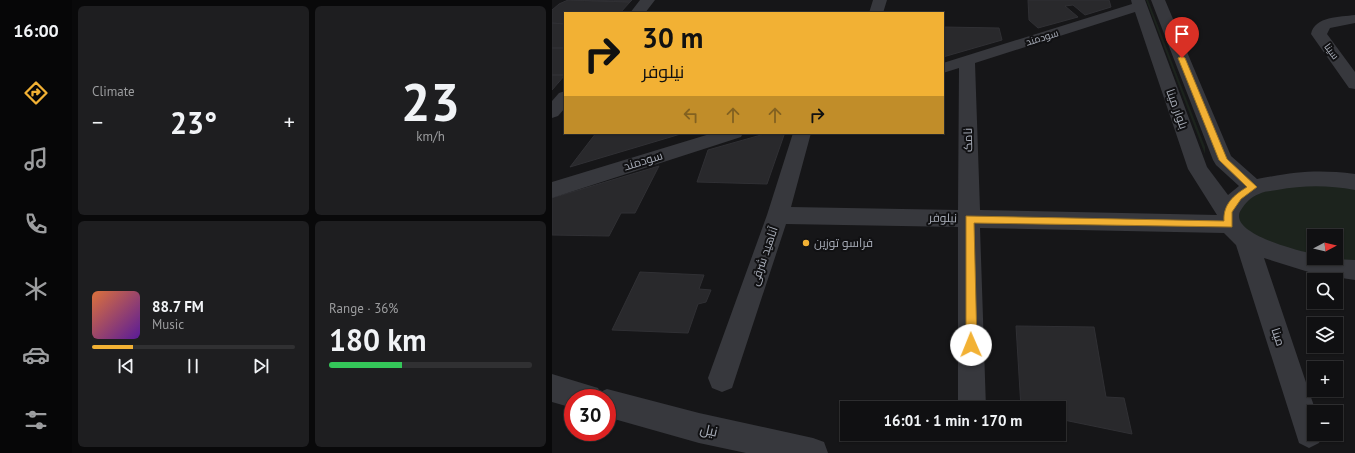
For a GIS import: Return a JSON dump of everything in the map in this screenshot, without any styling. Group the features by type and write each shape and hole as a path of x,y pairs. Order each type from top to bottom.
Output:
{"street":[{"path":"638,12 648,0"},
{"path":"876,12 880,0"},
{"name":"بلوار مینا","path":"1158,0 1223,160 1253,187"},
{"name":"بلوار مینا","path":"1139,3 1198,169 1234,225"},
{"name":"سودمند","path":"944,68 1139,3"},
{"name":"سینا","path":"1355,19 1325,24 1320,29 1319,34 1355,84"},
{"name":"نامک","path":"967,60 972,401"},
{"path":"552,112 564,98"},
{"name":"سودمند","path":"552,190 731,134"},
{"name":"آناهید شرقی","path":"722,378 778,215 802,134"},
{"path":"1355,182 1329,178 1301,178 1253,187 1238,197 1234,225 1273,252 1326,266 1355,270"},
{"name":"نیلوفر","path":"778,215 1234,225"},
{"name":"مینا","path":"1234,225 1307,427"},
{"path":"552,388 564,391"},
{"name":"نیل","path":"616,405 699,428 809,453"}],"shaded area":[{"path":"1146,0 1148,0 1205,147 1205,154"},
{"path":"1306,183 1355,188 1355,265 1343,263 1343,229 1307,229 1307,256 1276,248 1238,224 1240,212 1252,197 1273,189"}],"building":[{"path":"567,0 632,0 630,2"},
{"path":"568,0 630,2 621,12 564,12 564,24 552,23 552,10 559,4"},
{"path":"1028,0 1109,0 1111,7 1085,15 1073,5 1065,6 1078,17 1038,28 1029,20"},
{"path":"552,23 564,24 564,48 552,48"},
{"path":"944,27 999,28 1002,40 944,57"},
{"path":"552,48 564,48 564,75 552,75"},
{"path":"552,75 564,75 564,76 552,90"},
{"path":"595,134 681,134 570,167"},
{"path":"764,134 784,135 767,184 697,182 708,150"},
{"path":"659,166 635,213 621,213 609,236 552,235 552,198"},
{"path":"640,272 704,275 699,289 711,290 706,302 698,304 688,333 612,330"},
{"path":"1016,326 1094,327 1106,397 1124,398 1132,434 1066,420 1066,401 1021,401"}],"place":[{"name":"فراسو توزین","path":"806,243"}],"route":[{"path":"971,345 969,219 1229,224 1228,212 1238,197 1253,187 1223,160 1182,58"}]}
